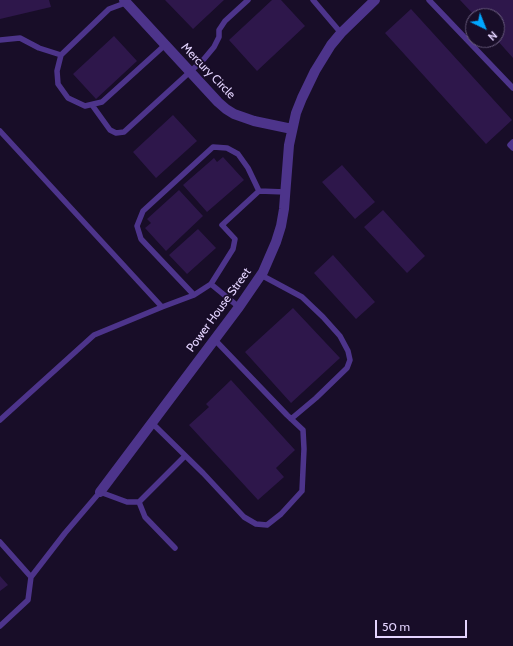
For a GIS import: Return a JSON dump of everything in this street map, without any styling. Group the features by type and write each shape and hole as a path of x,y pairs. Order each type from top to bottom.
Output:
{"street":[{"name":"Power House Street","path":"100,492 215,340 261,275 276,242 284,209 289,145 296,113 307,85 322,58 341,32 375,0"},
{"name":"Mercury Circle","path":"127,1 165,45 218,102 234,114 254,121 292,129"}],"lane":[{"path":"92,105 110,130 116,133 124,132 189,71 204,59 214,47 219,37 219,30 225,21 248,0"},
{"path":"313,0 341,32"},
{"path":"429,0 513,88"},
{"path":"127,1 109,9 62,55 57,71 58,84 68,98 85,106 102,102 165,45"},
{"path":"0,40 20,38 39,48 62,55"},
{"path":"0,131 162,307"},
{"path":"513,142 510,145 513,148"},
{"path":"194,295 141,239 138,226 142,211 214,147 227,148 238,154 248,168 258,191"},
{"path":"0,420 94,335 194,295 211,284 233,249 235,239 222,225 258,191 285,192"},
{"path":"261,275 302,297 323,316 340,336 348,351 350,360 347,368 316,398 291,419"},
{"path":"211,284 239,307"},
{"path":"152,423 244,517 256,524 267,525 281,514 302,491 304,450 303,430 215,340"},
{"path":"0,626 28,600 31,577 65,533 100,492 127,502 139,502 185,456"},
{"path":"139,502 145,517 175,548"},
{"path":"0,542 31,577"}],"building":[{"path":"0,0 49,0 51,7 0,19"},
{"path":"165,0 224,0 193,29"},
{"path":"272,0 281,0 305,26 257,71 229,40"},
{"path":"460,0 513,0 513,58 504,48 505,8 468,8"},
{"path":"411,9 512,120 486,144 385,33"},
{"path":"114,36 137,61 96,99 73,74"},
{"path":"173,115 197,141 156,178 133,152"},
{"path":"223,157 244,180 207,212 183,185 214,158 217,162"},
{"path":"342,165 375,202 355,219 322,182"},
{"path":"179,190 203,216 166,251 145,228 151,223 147,219"},
{"path":"383,210 425,256 407,273 364,227"},
{"path":"198,229 216,248 187,274 169,255"},
{"path":"333,255 375,302 356,319 314,273"},
{"path":"293,308 340,358 291,403 245,352"},
{"path":"231,380 295,450 276,468 284,477 258,500 189,425 209,407 206,404"},
{"path":"0,576 8,585 0,591"}]}
